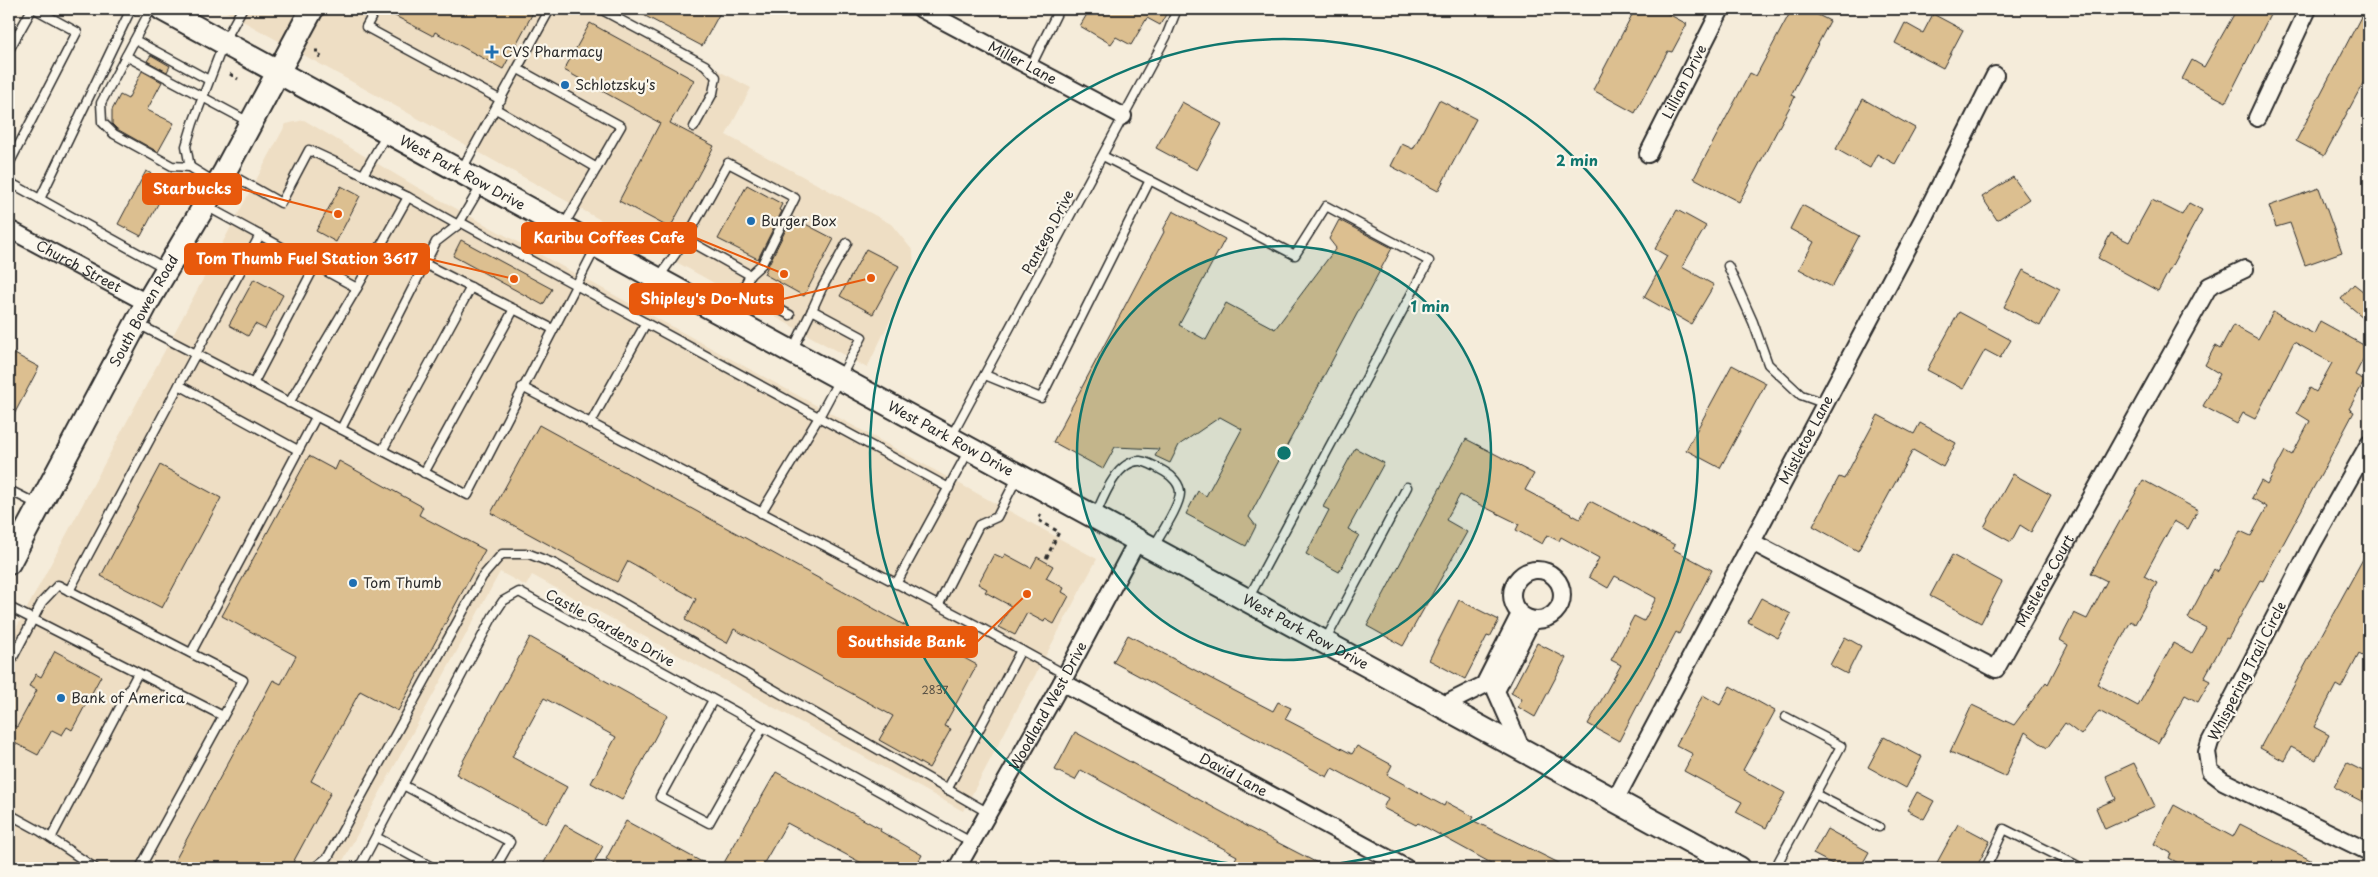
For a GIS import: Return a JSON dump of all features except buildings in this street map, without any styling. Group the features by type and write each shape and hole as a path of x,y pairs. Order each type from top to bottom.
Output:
{"main road":[{"name":"West Park Row Drive","path":"162,9 187,18 224,42 278,72 1614,802 1739,868"},
{"name":"South Bowen Road","path":"10,555 147,303 221,178 312,9"}],"street":[{"name":"Miller Lane","path":"921,9 1123,116"},
{"name":"Lillian Drive","path":"1648,154 1722,9"},
{"path":"2258,118 2308,9"},
{"name":"Mistletoe Lane","path":"1614,802 1826,404 1995,75"},
{"name":"Church Street","path":"9,229 147,303"},
{"name":"Mistletoe Court","path":"1752,542 1996,669 2209,286 2245,269"},
{"name":"Whispering Trail Circle","path":"2369,444 2313,542 2210,742 2207,752 2210,771 2223,781 2369,852"},
{"name":"Woodland West Drive","path":"957,868 1064,678 1145,545"},
{"path":"1440,706 1490,688 1526,617"},
{"name":"David Lane","path":"1064,678 1406,868"},
{"path":"1490,688 1523,752"}],"lane":[{"path":"9,50 34,9 77,32 9,164"},
{"path":"40,199 131,9"},
{"path":"151,9 101,103 102,122 114,134 172,166 190,167 281,203 309,150 408,197 576,285 949,488"},
{"path":"190,167 186,146 224,42 242,9"},
{"path":"376,9 366,28 501,100"},
{"path":"460,171 550,9"},
{"path":"1031,66 1059,9"},
{"name":"Pantego Drive","path":"896,584 949,488 960,444 984,375 1166,37 1177,9"},
{"path":"605,10 705,65 716,77 713,93 694,127"},
{"path":"135,40 210,80"},
{"path":"126,56 250,123"},
{"path":"518,69 621,126 563,227"},
{"path":"496,109 597,168"},
{"path":"363,175 388,132"},
{"path":"1103,156 1295,255 1326,206 1429,261 1247,601"},
{"path":"658,279 686,239 728,164 796,198 762,264 750,275 728,317"},
{"path":"984,375 1041,398 1150,180"},
{"path":"9,182 167,268"},
{"path":"341,429 436,242 459,224 483,183"},
{"path":"289,403 408,197"},
{"path":"204,205 357,288"},
{"path":"69,591 260,235"},
{"path":"686,239 750,275"},
{"path":"791,352 846,243"},
{"path":"137,323 468,495 522,387 597,246"},
{"path":"425,264 553,329"},
{"path":"253,384 315,266"},
{"path":"1728,266 1753,322 1768,364 1801,395 1826,404"},
{"path":"382,450 471,287"},
{"path":"742,290 790,315"},
{"path":"424,473 514,309"},
{"path":"761,513 819,417 862,337 812,310"},
{"path":"590,424 646,322"},
{"path":"179,385 298,450"},
{"path":"522,387 1021,650 1064,678"},
{"path":"191,653 316,417"},
{"path":"1095,518 1108,487 1120,471 1132,463 1140,461 1168,473 1178,484 1180,498 1145,545"},
{"path":"938,606 979,525 997,517 1018,476"},
{"path":"1324,643 1407,487"},
{"path":"9,490 38,505"},
{"path":"314,868 328,856 482,577 502,554 529,554 555,564 987,812"},
{"path":"9,664 42,602 58,585 243,680 140,868"},
{"name":"Castle Gardens Drive","path":"359,868 492,616 503,601 519,592 970,842"},
{"path":"9,607 223,716"},
{"path":"948,790 1021,650"},
{"path":"51,838 138,673"},
{"path":"713,700 660,797 709,823 763,727"},
{"path":"1775,868 1841,746 1786,717"},
{"path":"403,785 510,842 495,868"},
{"path":"1815,794 1879,827"},
{"path":"9,814 51,838 93,868"},
{"path":"1986,868 2004,829 2078,866 2076,868"},
{"path":"376,837 434,868"}],"path":[{"path":"230,74 238,80"},
{"path":"1041,514 1038,520 1059,532 1045,561"}],"shaded area":[{"path":"221,9 603,9 751,88 726,135 891,224 913,251 914,271 867,368"},
{"path":"304,120 415,186 1097,559 963,811 532,575 526,586 500,572 339,868 9,868 9,642 286,124"}],"place":[{"name":"CVS Pharmacy","path":"492,52"},
{"name":"Schlotzsky's","path":"565,85"},
{"name":"Starbucks","path":"338,214"},
{"name":"Burger Box","path":"751,221"},
{"name":"Karibu Coffees Cafe","path":"784,274"},
{"name":"Shipley's Do-Nuts","path":"871,278"},
{"name":"Tom Thumb Fuel Station 3617","path":"514,279"},
{"name":"Tom Thumb","path":"353,583"},
{"name":"Southside Bank","path":"1027,594"},
{"name":"Bank of America","path":"61,698"}]}
